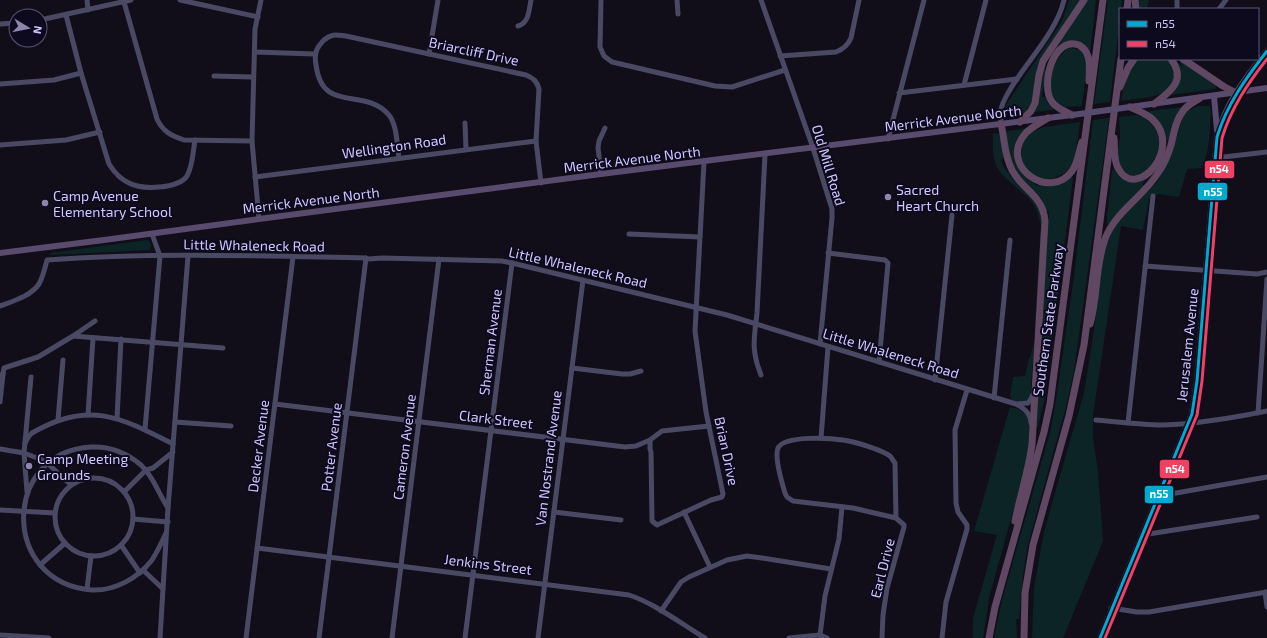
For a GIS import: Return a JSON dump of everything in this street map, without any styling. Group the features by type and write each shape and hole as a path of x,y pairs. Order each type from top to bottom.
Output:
{"highway":[{"path":"1020,122 1031,111 1035,103 1039,75 1043,61 1084,0"},
{"name":"Southern State Parkway","path":"989,638 995,607 1044,432 1052,395 1103,0"},
{"path":"1072,115 1052,103 1049,98 1047,88 1048,75 1052,62 1058,52 1070,44 1078,45 1087,53 1089,61 1090,102"},
{"path":"1024,638 1026,588 1033,545 1069,416 1084,345 1121,60"},
{"path":"1116,97 1128,68 1133,60"},
{"path":"1154,104 1170,92 1176,83 1177,72 1172,60"},
{"path":"1184,60 1236,93"},
{"path":"1084,345 1094,312 1101,254 1108,232 1118,217 1156,177 1166,159 1180,115 1184,109 1200,98"},
{"path":"1113,120 1115,160 1119,170 1126,176 1135,178 1141,178 1149,174 1156,166 1160,156 1162,145 1161,135 1158,126 1152,119 1130,107"},
{"path":"1048,118 1026,133 1020,142 1018,153 1020,165 1024,171 1033,179 1043,182 1057,181 1067,176 1072,171 1087,124"},
{"path":"1001,124 1005,152 1011,167 1019,180 1039,201 1044,216 1045,231 1033,435 1030,459 1018,506 1010,553"}],"main road":[{"name":"Jerusalem Avenue","path":"1100,638 1111,608 1192,414 1197,382 1217,137 1222,119 1236,93 1267,51"},
{"name":"Merrick Avenue North","path":"0,253 601,174 765,155 1020,122 1267,88"},
{"path":"1214,96 1217,137"}],"street":[{"path":"87,0 88,10"},
{"path":"48,18 132,0"},
{"path":"180,0 258,17"},
{"path":"259,219 252,141 255,29 261,0"},
{"path":"429,54 438,0"},
{"path":"518,26 523,25 526,22 531,0"},
{"path":"601,0 600,46 604,56 612,62 726,88 785,70"},
{"path":"677,0 678,14"},
{"name":"Old Mill Road","path":"761,0 813,148 832,209 820,344"},
{"path":"780,56 836,52 841,50 849,43 851,38 859,0"},
{"path":"888,139 924,0"},
{"path":"964,85 986,0"},
{"path":"1001,124 1003,103 1011,87 1054,25 1064,0"},
{"path":"1220,8 1226,0"},
{"path":"124,2 160,124 166,132 174,137 184,140 252,141"},
{"path":"66,15 81,73 109,164 122,179 130,184 149,188 175,184 186,177 192,160 195,140"},
{"name":"Briarcliff Drive","path":"314,54 322,42 333,34 526,75 532,78 537,82 539,89 536,141 541,183"},
{"path":"255,52 314,54 318,78 322,86 328,91 335,95 375,105 388,114 394,124 399,158"},
{"path":"0,84 54,80 81,73"},
{"path":"214,76 254,77"},
{"path":"900,94 1017,79"},
{"path":"464,123 466,149"},
{"path":"601,174 598,148 599,141 605,128"},
{"path":"0,144 66,140 100,132"},
{"name":"Wellington Road","path":"255,177 536,141"},
{"path":"1215,158 1267,152"},
{"path":"761,375 757,364 754,346 765,155"},
{"name":"Brian Drive","path":"684,512 710,500 722,497 723,494 706,412 695,331 704,162"},
{"path":"1128,423 1153,196"},
{"path":"936,380 952,215"},
{"path":"145,430 160,256 152,234"},
{"path":"629,234 700,237"},
{"path":"994,398 1010,240"},
{"path":"828,253 872,257 885,260 888,263 879,362"},
{"name":"Little Whaleneck Road","path":"0,306 23,297 34,290 39,284 47,260 133,256 188,256 502,261 697,308 756,324 1016,404 1025,409 1028,413 1033,435"},
{"path":"160,638 166,533 188,256"},
{"name":"Decker Avenue","path":"246,638 293,257"},
{"name":"Potter Avenue","path":"319,638 366,258"},
{"name":"Cameron Avenue","path":"392,638 439,260"},
{"name":"Sherman Avenue","path":"465,638 512,263"},
{"path":"1145,266 1257,274 1267,272"},
{"path":"1258,413 1265,335 1267,279"},
{"name":"Van Nostrand Avenue","path":"538,638 583,280"},
{"path":"0,402 1,374 4,368 38,357 95,321"},
{"path":"73,336 223,348"},
{"path":"88,415 93,338"},
{"path":"117,418 121,339"},
{"path":"828,347 821,438 787,440 779,446 777,450 777,457 785,493 787,498 793,501 853,508 896,518"},
{"path":"58,420 63,360"},
{"path":"572,368 622,374 630,374 641,371"},
{"path":"27,495 24,453 31,377"},
{"path":"1016,404 1027,404 1030,401 1036,378"},
{"path":"942,638 946,602 967,529 967,525 958,512 956,503 954,441 955,430 967,390"},
{"name":"Clark Street","path":"275,404 625,447 636,446 650,440 662,431 709,426"},
{"path":"1096,420 1163,425 1188,424 1267,411"},
{"path":"25,443 28,436 32,433 58,420 88,415 117,418 133,424 173,444"},
{"path":"175,422 231,426"},
{"name":"Earl Drive","path":"821,438 844,440 883,452 892,458 895,464 896,518 904,525 904,527 888,588 883,615 882,638"},
{"path":"650,440 652,521 657,525 684,512 710,567"},
{"path":"166,533 152,560 141,571 127,581 114,587 100,590 77,588 53,577 40,565 31,552 25,536 23,512 27,495 33,482 48,464 72,451 87,448 101,448 116,451 129,457 146,470 153,479 162,500 168,508"},
{"path":"0,449 24,453 40,459 48,464 71,485"},
{"path":"124,492 146,470 153,468 173,452"},
{"path":"1159,496 1267,477"},
{"path":"99,478 113,482 124,492 132,507 133,519 130,533 121,545 105,554 91,556 74,551 64,542 56,526 55,513 60,498 71,485 84,479 99,478"},
{"path":"820,635 825,596 839,539 842,507"},
{"path":"0,510 55,513"},
{"path":"554,512 621,520"},
{"path":"1142,536 1257,516"},
{"path":"133,519 168,522"},
{"path":"40,565 64,542"},
{"path":"121,545 141,571 163,589"},
{"name":"Jenkins Street","path":"257,548 628,595 641,599 705,638"},
{"path":"87,589 91,556"},
{"path":"661,611 681,582 727,560 747,556 831,569"},
{"path":"1111,608 1137,612 1149,612 1266,592 1267,607"},
{"path":"0,635 49,638"},
{"path":"789,638 820,635 827,638"}],"green space":[{"path":"1069,0 1080,0 1042,57 1032,102 1025,112 1016,117 1006,114 1006,105 1062,21"},
{"path":"1086,0 1096,0 1090,53 1086,47 1062,45 1058,42"},
{"path":"1108,0 1122,0 1121,8 1119,8 1119,26 1110,102 1094,104"},
{"path":"1138,0 1149,0 1147,8 1138,8"},
{"path":"1069,48 1082,52 1086,59 1082,106 1065,107 1058,103 1056,104 1050,92 1049,86 1054,67 1060,56"},
{"path":"1137,60 1170,61 1174,75 1170,88 1167,91 1157,95 1121,101 1125,84"},
{"path":"1181,60 1217,86 1215,89 1170,95 1178,84 1179,77 1177,64 1182,67 1180,62"},
{"path":"1043,69 1046,71 1042,97 1045,97 1048,104 1054,108 1053,110 1034,112 1034,111"},
{"path":"1198,106 1210,106 1211,109 1208,146 1202,168 1187,169 1179,197 1158,194 1149,199 1143,230 1121,226 1093,415 1093,437 1098,472 1103,541 1063,638 1032,638 1034,587 1044,532 1084,393 1104,250 1115,225 1158,181 1167,164 1184,115 1189,109 1190,110"},
{"path":"1183,107 1170,140 1165,140 1149,114 1149,111"},
{"path":"1137,115 1141,117 1143,116 1156,130 1159,138 1159,148 1157,157 1152,166 1143,173 1133,175 1128,174 1119,167 1118,163 1120,135 1119,117"},
{"path":"1109,118 1074,371 1066,407 1028,544 1023,575 1019,619 1016,619 1017,638 994,638 1002,600 1051,429 1074,276 1093,120"},
{"path":"1080,122 1075,157 1071,168 1063,174 1051,179 1038,179 1025,168 1020,154 1023,141 1030,133 1044,127"},
{"path":"1027,128 1017,138 1015,154 1017,166 1024,176 1037,186 1038,184 1055,184 1063,182 1071,177 1073,178 1044,401 1038,426 1036,427 1049,211 1046,211 1041,198 1016,173 1010,159 1006,132"},
{"path":"993,133 999,134 1000,137 1004,158 1001,160 1004,167 1034,201 1040,211 1042,220 1033,359 1030,397 1023,403 1012,400 1010,396 1013,377 1025,376 1034,342 1041,225 1037,210 1032,202 1004,177 997,167 994,155"},
{"path":"1116,169 1124,179 1134,182 1143,181 1144,183 1142,184 1145,187 1109,224 1107,223 1107,217 1112,170"},
{"path":"147,240 151,245 150,250 51,255 50,253"},
{"path":"1010,407 1016,408 1024,413 1029,422 1030,442 1028,455 989,598 983,638 973,638 973,618 997,535 974,531"}],"transit line":[{"name":"n55","path":"1100,638 1192,414 1197,381 1217,137 1232,102 1267,51"},
{"name":"n54","path":"1105,638 1197,415 1202,381 1222,138 1235,106 1253,77 1267,59"}],"place":[{"name":"Sacred Heart Church","path":"888,197"},
{"name":"Camp Avenue Elementary School","path":"45,203"},
{"name":"Camp Meeting Grounds","path":"29,466"}]}
